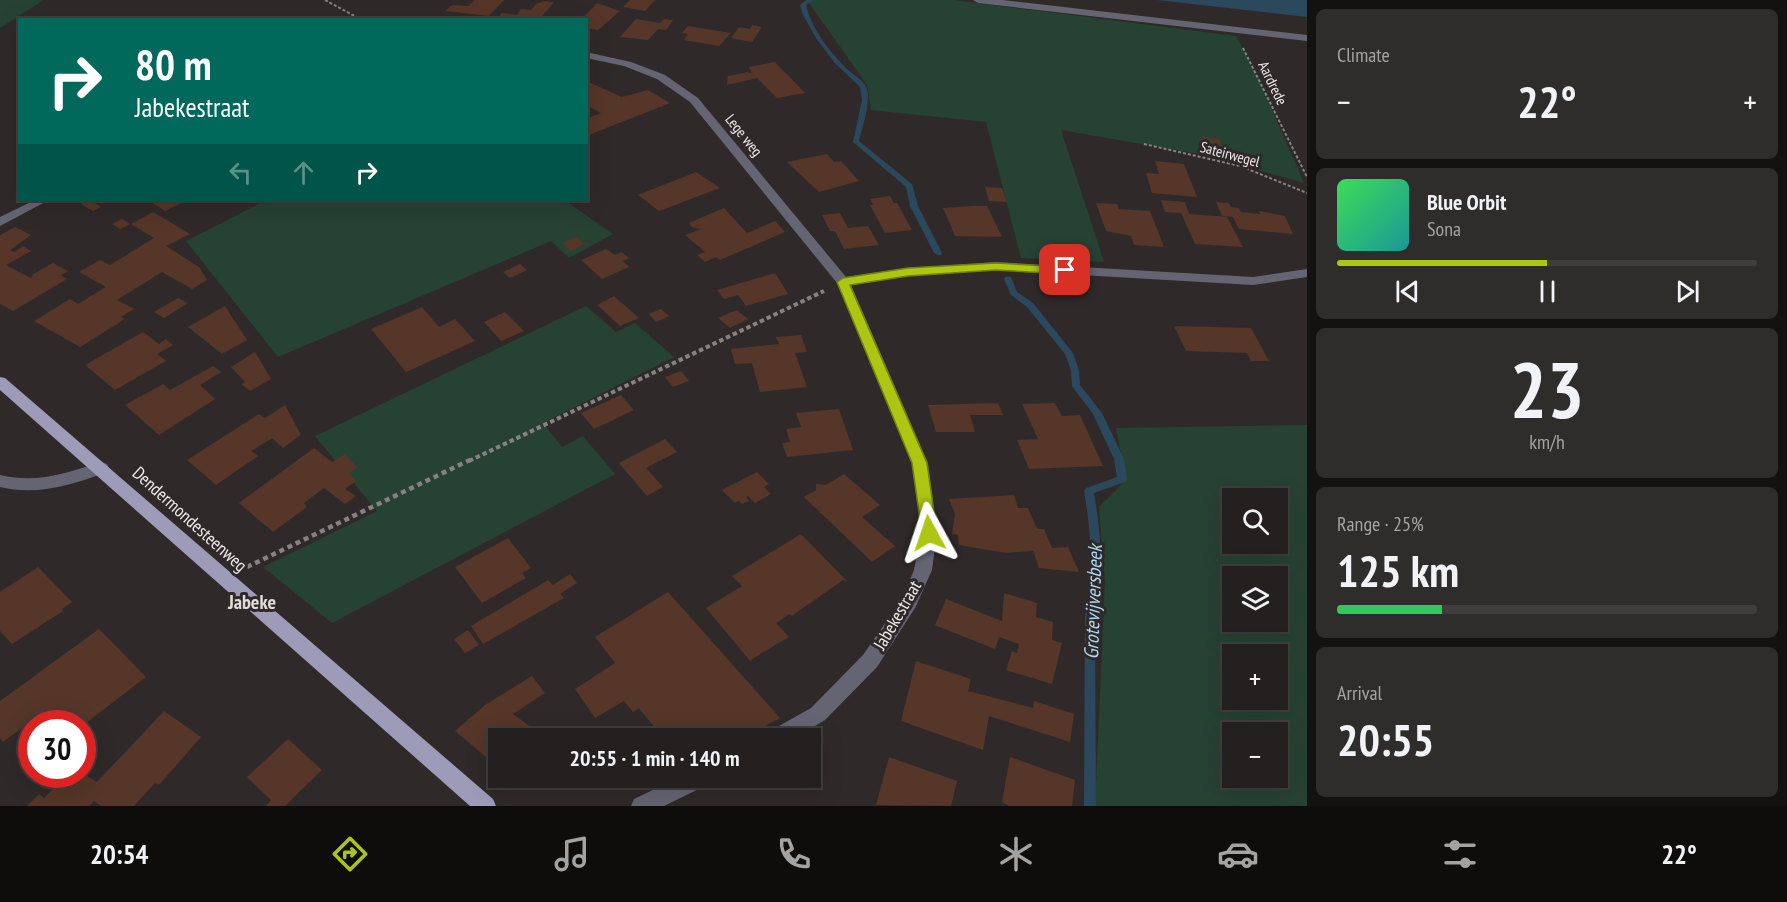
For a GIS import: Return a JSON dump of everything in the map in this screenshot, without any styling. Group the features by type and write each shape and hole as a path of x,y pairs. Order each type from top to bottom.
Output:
{"main road":[{"name":"Dendermondesteenweg","path":"0,382 486,806"}],"street":[{"path":"978,0 1307,38"},
{"name":"Lege weg","path":"588,55 627,64 661,77 694,100 843,282"},
{"path":"0,222 42,201"},
{"path":"843,282 908,272 996,266 1254,281 1307,273"},
{"name":"Jabekestraat","path":"794,728 818,714 870,661 909,603 923,570 929,533 920,463 843,282"},
{"path":"0,481 15,486 68,481 101,468"},
{"path":"641,806 679,788"}],"path":[{"path":"325,0 358,18"},
{"name":"Aardrede","path":"1234,31 1307,177"},
{"name":"Sateirwegel","path":"1144,144 1240,166 1307,193"},
{"path":"224,578 843,282"}],"green space":[{"path":"0,0 44,0 0,28"},
{"path":"807,0 954,0 1236,36 1258,77 1304,183 1205,155 1061,130 1104,262 1021,258 986,122 871,110 867,85"},
{"path":"264,201 565,201 613,234 569,258 551,241 278,357 186,241"},
{"path":"586,306 616,332 635,323 674,357 543,423 562,447 583,436 615,474 332,623 263,567 377,511 315,436"},
{"path":"1307,425 1307,806 1095,806 1105,582 1099,507 1126,480 1116,428"}],"water":[{"path":"1157,0 1307,0 1307,17"}],"building":[{"path":"475,0 504,0 489,16 445,11 452,5 468,6"},
{"path":"630,0 655,0 645,11 623,7"},
{"path":"544,1 554,2 541,18 498,18 502,13 517,15 521,9 531,10 536,4"},
{"path":"597,3 620,11 598,30 588,28 588,18 583,18"},
{"path":"636,19 660,23 664,19 673,20 666,30 658,29 648,40 620,37"},
{"path":"752,25 762,27 752,42 731,38 739,27 750,29"},
{"path":"688,26 731,33 719,46 684,40 688,34 682,33"},
{"path":"775,62 805,93 777,98 757,78 727,85 728,76 744,73 748,76 744,72 752,73 749,67"},
{"path":"588,82 622,97 648,90 670,103 588,135 588,118 601,113 588,106"},
{"path":"1201,137 1220,139 1222,148 1203,146"},
{"path":"827,154 834,162 841,161 859,181 819,192 787,162"},
{"path":"1155,161 1184,164 1197,197 1152,193 1146,173 1159,174"},
{"path":"696,172 720,188 659,211 638,195"},
{"path":"985,187 1002,188 1007,202 989,201"},
{"path":"890,196 894,203 897,203 912,230 885,233 870,205 873,205 870,199"},
{"path":"1161,200 1185,202 1189,214 1227,217 1243,247 1195,244 1181,213 1165,212"},
{"path":"92,201 101,207 93,211 81,204"},
{"path":"150,201 185,201 165,211"},
{"path":"1216,202 1229,203 1231,207 1239,208 1241,212 1260,214 1259,211 1285,216 1293,234 1239,229 1233,217 1222,216"},
{"path":"1096,203 1117,204 1119,209 1150,211 1164,247 1134,245 1131,236 1106,231"},
{"path":"987,206 1002,237 955,236 943,208"},
{"path":"724,208 747,233 775,221 785,232 720,260 716,257 705,262 697,255 705,252 685,235 701,229 692,227 689,223"},
{"path":"153,212 190,234 166,246 199,267 207,280 192,289 162,272 117,300 134,309 121,317 125,319 80,347 34,321 70,299 78,304 106,287 79,272 100,260 110,265 154,238 131,224"},
{"path":"840,213 848,228 868,226 879,245 844,249 835,231 830,231 822,215"},
{"path":"122,219 130,224 120,229 112,224"},
{"path":"15,227 31,235 10,250 14,252 23,246 31,251 6,265 31,278 33,274 53,263 68,271 61,275 67,279 13,311 0,304 0,235"},
{"path":"576,237 585,244 571,251 562,243"},
{"path":"606,249 615,255 622,252 629,258 623,261 629,267 602,279 581,260"},
{"path":"520,264 527,270 510,278 503,272"},
{"path":"775,273 788,294 746,306 738,295 724,299 717,290"},
{"path":"614,296 639,318 620,326 597,305"},
{"path":"178,298 188,303 164,318 154,312"},
{"path":"225,306 247,340 222,354 188,327"},
{"path":"422,307 439,327 455,319 475,341 406,372 371,329"},
{"path":"661,309 669,316 656,322 649,314"},
{"path":"737,310 748,319 730,328 718,318"},
{"path":"505,312 524,331 501,341 484,322"},
{"path":"1174,326 1251,328 1269,361 1251,361 1247,353 1186,351"},
{"path":"143,332 159,344 166,339 173,345 157,354 166,361 115,390 85,365"},
{"path":"801,335 807,352 795,353 807,387 760,392 752,363 735,364 731,349 779,344 776,337"},
{"path":"255,352 271,379 250,391 241,384 245,382 231,367"},
{"path":"213,366 221,372 200,385 215,399 159,435 125,405 163,384 170,390"},
{"path":"681,371 689,381 673,387 665,377"},
{"path":"621,395 634,410 594,429 581,413"},
{"path":"998,403 1003,415 970,415 975,432 936,432 928,405"},
{"path":"1055,403 1062,416 1080,415 1103,466 1029,469 1017,440 1038,439 1022,404"},
{"path":"285,405 301,435 283,448 272,438 251,451 258,456 216,485 187,460 259,414 265,418"},
{"path":"839,409 853,450 787,457 782,443 790,442 786,429 801,427 796,413"},
{"path":"665,439 677,452 646,468 663,487 647,496 619,463"},
{"path":"314,448 332,462 345,454 358,468 349,473 356,481 345,489 356,496 345,504 324,488 304,503 307,507 273,532 239,503"},
{"path":"757,472 769,484 764,487 771,494 755,503 748,496 746,497 749,501 742,504 739,501 735,503 722,490"},
{"path":"844,474 880,505 862,517 895,546 872,562 804,497 816,490 816,484 826,485"},
{"path":"1014,495 1018,508 1028,508 1037,529 1044,529 1052,548 1068,547 1079,572 1039,568 1033,551 1006,553 959,545 958,535 952,534 955,514 949,499"},
{"path":"801,534 847,581 843,580 792,616 790,614 776,623 789,637 752,659 751,662 706,608 742,586 732,576"},
{"path":"508,538 531,568 522,573 526,578 482,603 455,567"},
{"path":"38,567 72,602 62,609 63,611 12,644 0,631 0,592"},
{"path":"570,574 577,583 560,594 564,598 483,644 471,626 548,580 553,585"},
{"path":"668,592 780,718 762,728 655,728 639,708 633,712 624,701 595,718 575,689 615,663 595,637"},
{"path":"1004,593 1037,603 1036,617 1053,622 1052,640 1062,643 1052,684 1006,670 1012,651 1017,653 1019,644 999,637 995,649 935,625 946,599 1002,621"},
{"path":"99,629 146,677 96,715 96,710 18,710 18,731 3,742 0,738 0,701"},
{"path":"468,630 479,645 465,653 454,639"},
{"path":"916,661 971,679 968,691 1033,708 1034,701 1074,714 1070,742 989,716 983,750 901,721"},
{"path":"532,676 545,693 513,714 532,728 488,728 488,759 455,731 485,705"},
{"path":"164,711 201,737 159,785 155,783 134,806 101,806 94,801 89,806 27,806 39,794 44,798 54,788 96,788 97,782"},
{"path":"288,739 322,770 285,806 266,806 271,800 247,777"},
{"path":"889,757 957,781 951,806 876,805"},
{"path":"1010,757 1075,780 1072,806 1009,806 1002,802"}],"waterway":[{"name":"Grotevijversbeek","path":"810,0 803,5 805,15 818,37 846,71 863,86 865,100 856,142 909,186 914,206 938,253"},
{"name":"Grotevijversbeek","path":"1008,279 1014,293 1030,305 1069,353 1075,371 1076,386 1097,413 1119,459 1122,479 1089,491 1096,538 1097,569 1090,616 1090,806"}],"district":[{"name":"Jabeke","path":"252,602"}],"route":[{"path":"929,533 920,463 843,282 908,272 996,266 1065,270"}]}
